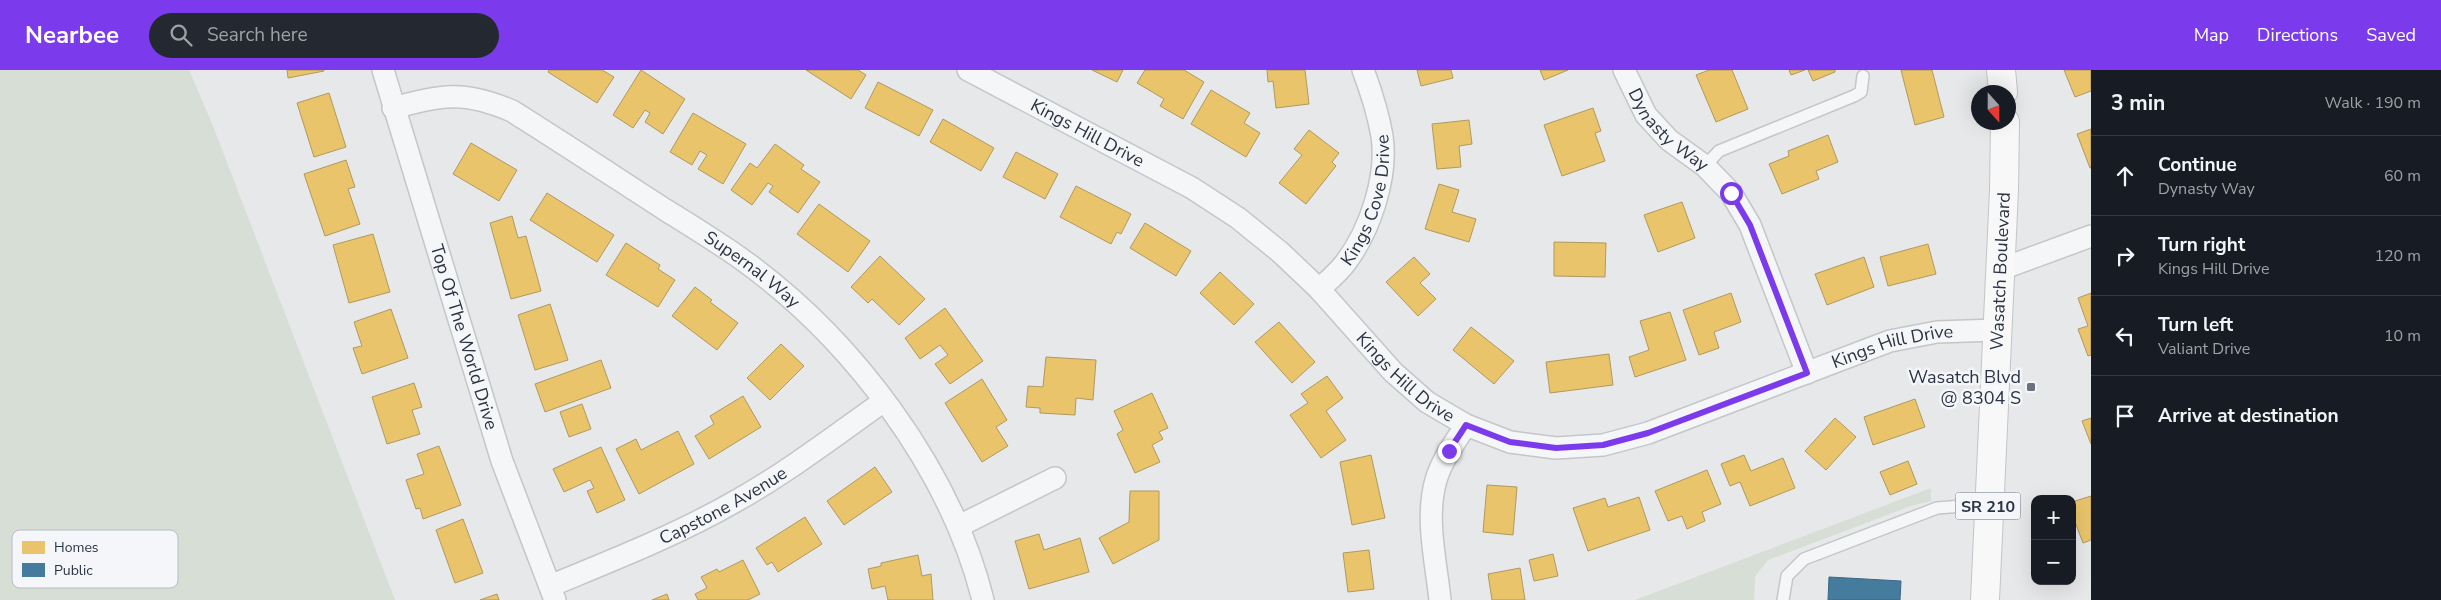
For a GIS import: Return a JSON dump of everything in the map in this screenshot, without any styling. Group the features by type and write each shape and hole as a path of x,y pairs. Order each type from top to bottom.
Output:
{"main road":[{"path":"2001,70 2002,85"},
{"name":"Wasatch Boulevard","path":"1985,600 1996,330 2004,190 2005,130"}],"street":[{"name":"Top Of The World Drive","path":"383,70 502,461 553,593"},
{"name":"Kings Hill Drive","path":"968,70 1192,188 1238,218 1280,252 1319,289 1393,372 1427,402 1466,425 1510,442 1547,447 1603,445 1648,433 1890,341 1937,332 1996,330"},
{"name":"Kings Cove Drive","path":"1319,289 1346,263 1368,224 1380,181 1382,138 1373,96 1363,70"},
{"name":"Dynasty Way","path":"1624,70 1646,115 1669,140 1705,166 1731,193 1750,225 1807,373"},
{"name":"Supernal Way","path":"393,108 430,98 458,96 485,99 512,110 741,259 792,301 841,348 884,401 926,463 959,526 983,600"},
{"path":"1999,270 2091,236"},
{"name":"Capstone Avenue","path":"553,593 662,540 737,500 808,454 884,401"},
{"path":"1440,600 1432,505 1436,479 1449,451 1466,425"},
{"path":"959,526 1056,478"}],"lane":[{"path":"1705,166 1719,151 1854,96 1861,92 1863,76"},
{"path":"1783,600 1787,576 1804,560 1937,508 1988,504"}],"shaded area":[{"path":"0,70 189,70 213,126 395,600 0,600"},
{"path":"1931,488 1931,501 1911,506 1768,560 1755,576 1754,600 1635,600"}],"building: Homes":[{"path":"287,70 324,70 324,71 288,78"},
{"path":"549,70 602,70 614,77 597,103 548,72"},
{"path":"641,70 685,99 663,134 645,122 650,113 645,110 633,128 613,115"},
{"path":"806,70 858,70 866,75 851,99"},
{"path":"1092,70 1123,70 1117,82"},
{"path":"1145,70 1184,70 1204,82 1183,119 1160,106 1164,99 1137,83"},
{"path":"1267,70 1305,70 1309,104 1276,108 1273,81 1268,82"},
{"path":"1417,70 1451,70 1453,78 1421,86"},
{"path":"1540,70 1568,70 1544,80"},
{"path":"1709,70 1732,70 1748,109 1716,122 1696,75"},
{"path":"1789,70 1805,70 1791,75"},
{"path":"1808,70 1835,70 1835,72 1813,81"},
{"path":"1901,70 1932,70 1944,117 1915,125"},
{"path":"2064,70 2091,70 2091,91 2075,97"},
{"path":"878,82 933,110 919,136 865,108"},
{"path":"1211,90 1250,113 1244,123 1260,133 1246,157 1191,124"},
{"path":"329,93 346,147 314,157 297,103"},
{"path":"1593,108 1601,131 1595,133 1605,161 1562,176 1544,125"},
{"path":"693,113 746,144 723,184 698,169 707,155 700,151 692,165 670,152"},
{"path":"943,119 994,148 981,171 930,142"},
{"path":"1469,120 1472,144 1459,146 1461,167 1437,169 1432,124"},
{"path":"2091,129 2091,168 2090,168 2077,134"},
{"path":"1309,130 1339,153 1332,162 1336,166 1306,204 1279,183 1302,155 1294,149"},
{"path":"1828,135 1838,162 1816,171 1819,179 1782,194 1769,164 1789,156 1788,151"},
{"path":"471,143 517,170 499,201 453,174"},
{"path":"775,144 804,165 801,169 820,182 798,213 769,192 773,186 768,183 752,205 731,190 750,163 757,168"},
{"path":"1016,152 1058,174 1045,199 1003,177"},
{"path":"346,160 355,187 348,189 360,224 325,236 304,174"},
{"path":"1439,184 1459,190 1452,212 1476,219 1469,242 1425,229"},
{"path":"1076,186 1131,214 1121,234 1117,232 1111,244 1060,217"},
{"path":"547,193 614,235 597,262 530,220"},
{"path":"1682,202 1695,238 1658,252 1644,215"},
{"path":"819,204 870,241 848,272 797,234"},
{"path":"512,216 518,238 526,236 541,291 511,299 490,223"},
{"path":"1145,223 1191,251 1176,276 1130,248"},
{"path":"373,234 390,292 349,303 333,245"},
{"path":"1554,242 1606,243 1605,277 1554,276"},
{"path":"626,243 660,265 658,269 675,280 658,307 606,275"},
{"path":"1928,244 1936,274 1888,286 1880,257"},
{"path":"880,256 925,299 899,325 872,299 868,303 851,287"},
{"path":"1414,257 1430,274 1420,283 1436,299 1418,316 1386,282"},
{"path":"1864,257 1874,287 1827,305 1815,274"},
{"path":"1220,272 1254,304 1234,325 1200,293"},
{"path":"695,287 712,300 710,302 738,323 717,350 672,316"},
{"path":"1731,293 1741,322 1714,332 1719,348 1699,355 1683,310"},
{"path":"2091,293 2091,355 2088,356 2078,329 2088,326 2078,298"},
{"path":"550,304 568,360 535,370 518,315"},
{"path":"945,308 983,361 950,384 935,364 948,355 940,345 920,359 905,338"},
{"path":"391,309 408,358 362,374 353,348 362,346 354,322"},
{"path":"1670,312 1686,360 1635,377 1629,357 1649,350 1640,321"},
{"path":"1279,322 1315,362 1292,383 1255,342"},
{"path":"1471,327 1514,361 1494,384 1453,350"},
{"path":"781,344 804,366 770,400 747,378"},
{"path":"1609,354 1613,385 1550,393 1546,362"},
{"path":"1046,357 1096,360 1093,400 1076,398 1075,415 1040,413 1040,408 1026,407 1028,386 1043,387"},
{"path":"601,360 611,388 545,412 535,384"},
{"path":"1327,376 1343,398 1326,411 1346,440 1321,458 1290,415 1308,403 1301,394"},
{"path":"982,379 1007,420 996,427 1008,446 982,462 945,403"},
{"path":"414,383 422,407 412,410 420,434 387,444 372,397"},
{"path":"1152,393 1168,428 1159,432 1163,439 1152,445 1160,462 1135,473 1117,434 1123,430 1114,411"},
{"path":"743,396 761,427 709,459 695,436 714,424 710,416"},
{"path":"1915,399 1925,427 1873,445 1864,417"},
{"path":"582,404 591,429 569,437 560,412"},
{"path":"1835,418 1856,437 1826,470 1805,451"},
{"path":"2091,418 2091,444 2082,421"},
{"path":"678,431 694,464 639,494 616,449 636,439 641,450"},
{"path":"439,446 461,505 423,519 420,508 416,509 406,480 424,474 417,454"},
{"path":"601,447 625,500 597,513 587,491 594,488 590,480 564,492 553,469"},
{"path":"1371,455 1385,518 1352,525 1340,462"},
{"path":"1744,455 1751,471 1783,458 1795,488 1750,506 1740,482 1730,486 1721,464"},
{"path":"1908,461 1917,484 1890,495 1880,472"},
{"path":"875,467 892,492 844,525 827,501"},
{"path":"1707,470 1721,504 1702,512 1705,521 1687,529 1682,516 1668,521 1655,491"},
{"path":"1487,485 1517,487 1513,535 1483,532"},
{"path":"1130,491 1159,491 1159,540 1113,564 1099,538 1129,522"},
{"path":"2091,496 2091,540 2083,543 2076,525 2076,501"},
{"path":"1639,497 1650,530 1588,551 1573,508 1605,498 1608,507"},
{"path":"805,517 822,544 778,572 772,562 767,565 756,548"},
{"path":"463,519 483,573 455,583 436,530"},
{"path":"1039,534 1044,550 1080,538 1089,572 1029,589 1015,541"},
{"path":"1369,550 1374,589 1348,592 1343,553"},
{"path":"1553,554 1558,576 1534,581 1529,560"},
{"path":"918,555 922,576 931,574 933,600 888,600 885,586 872,589 868,569 881,566 881,563"},
{"path":"743,560 760,594 748,600 698,600 695,594 707,588 701,577 717,569 719,572"},
{"path":"1520,568 1525,600 1492,600 1488,574"},
{"path":"497,594 499,600 480,600"},
{"path":"667,594 669,600 652,600"}],"building: Public":[{"path":"1829,577 1901,581 1900,600 1828,600"}],"place":[{"name":"Wasatch Blvd @ 8304 S","path":"2031,387"}],"route":[{"path":"1449,451 1466,425 1510,442 1556,448 1603,445 1648,433 1807,373 1750,225 1731,193"}]}
